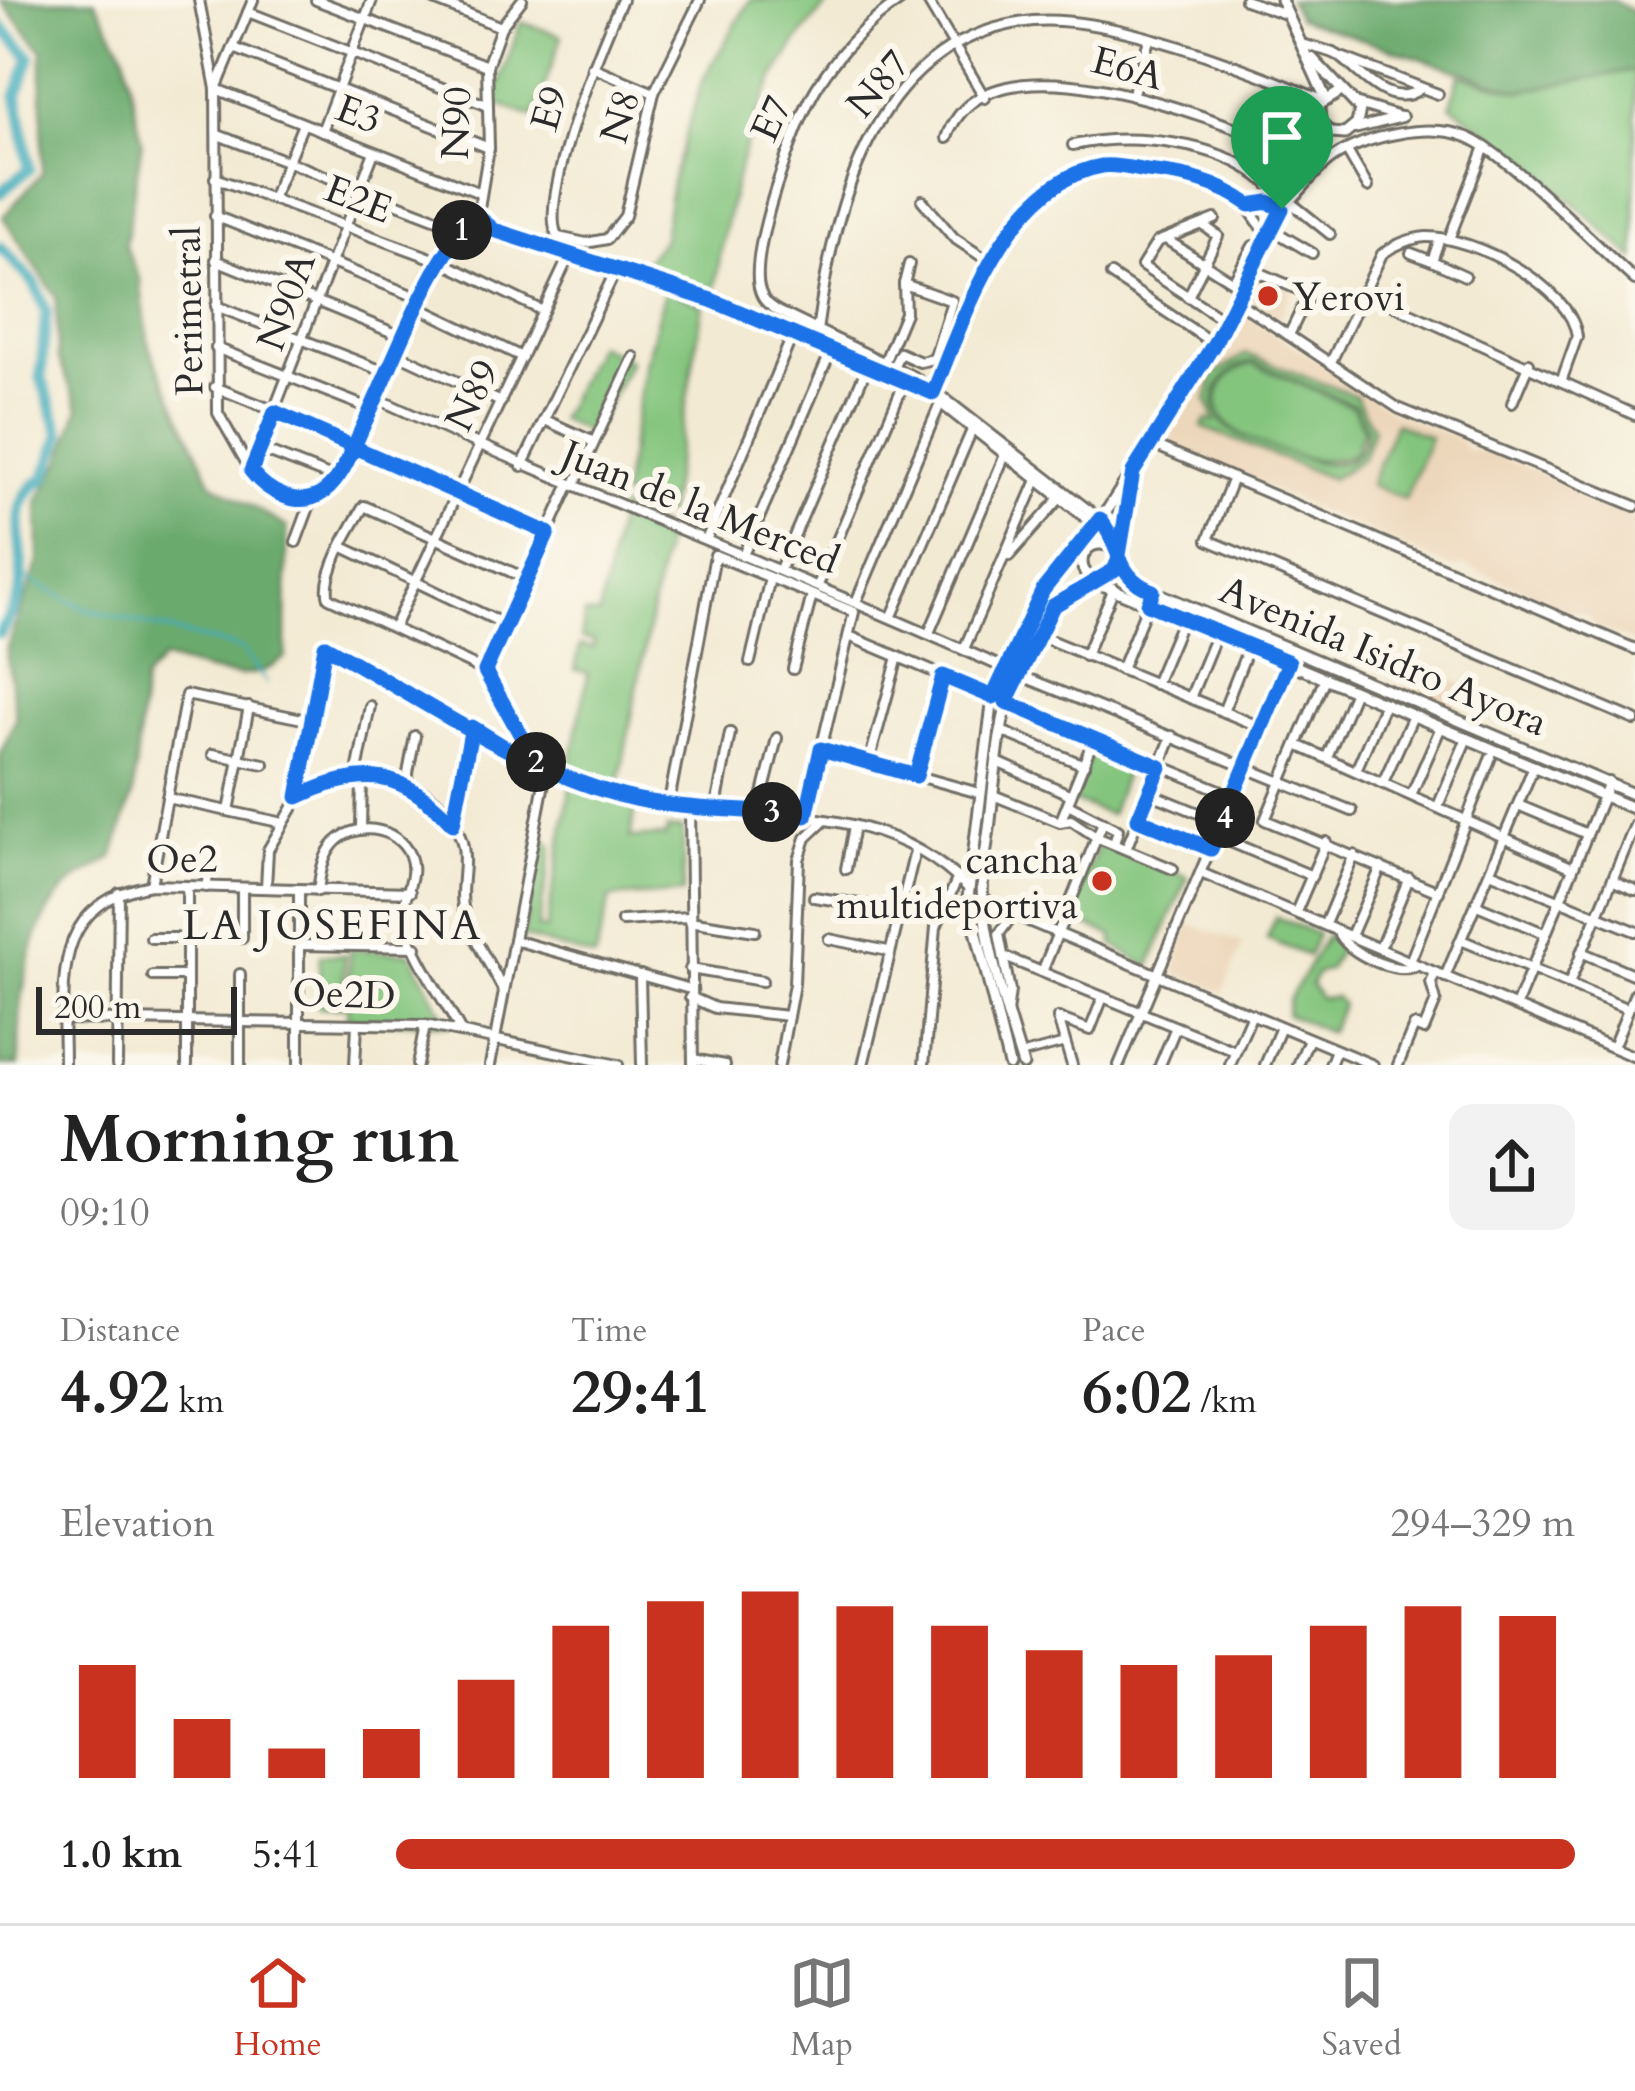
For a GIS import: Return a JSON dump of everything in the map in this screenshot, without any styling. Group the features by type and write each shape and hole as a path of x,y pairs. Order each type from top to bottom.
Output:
{"street":[{"name":"Perimetral","path":"203,0 216,89 215,387 224,430 251,471"},
{"path":"216,89 253,0"},
{"path":"316,0 487,66"},
{"path":"322,131 372,0"},
{"path":"434,0 501,27"},
{"name":"N90","path":"355,443 442,262 475,214 489,148 487,66 501,27 522,0"},
{"name":"E9","path":"596,242 558,237 552,225 592,67 622,0"},
{"name":"N8","path":"596,242 608,239 625,215 654,93 700,0"},
{"name":"E7","path":"818,331 778,311 760,293 763,249 796,126 845,49 901,0"},
{"path":"927,0 986,98"},
{"path":"1245,0 1288,15"},
{"path":"1281,0 1312,58 1340,92 1358,104 1402,117 1330,133 1307,157"},
{"path":"248,12 486,104"},
{"name":"N87","path":"818,331 838,221 868,136 895,96 953,47 992,30 1034,21 1076,22 1149,40 1324,99"},
{"path":"1132,96 1149,40"},
{"path":"1305,45 1438,94"},
{"path":"234,49 489,148"},
{"path":"1342,57 1374,87 1408,94 1420,89"},
{"path":"1009,1065 968,888 993,697 1043,590 1108,509 1152,444 1214,344 1285,205 1320,123 1324,99 1312,58"},
{"path":"592,67 654,93"},
{"name":"E6A","path":"946,138 950,126 986,98 1017,84 1058,80 1132,96 1307,157"},
{"name":"E3","path":"216,89 480,193"},
{"path":"1324,99 1340,92"},
{"path":"1354,128 1358,104"},
{"path":"1320,123 1330,133"},
{"path":"273,197 302,124"},
{"path":"1285,205 1328,161 1347,151 1399,135 1455,133 1485,147 1635,280"},
{"path":"217,135 463,229"},
{"path":"1072,145 1120,137 1173,143 1261,178 1285,205 1330,234"},
{"path":"1432,261 1485,147"},
{"path":"1347,151 1368,187"},
{"name":"N90A","path":"251,471 374,152"},
{"path":"856,602 990,262 1019,221 1055,185 1102,166 1187,175 1229,190 1250,205 1270,231 1312,253"},
{"name":"E2E","path":"215,178 442,262 543,310"},
{"path":"922,200 954,238 990,262"},
{"path":"1250,205 1285,205"},
{"path":"475,214 494,230 617,268 793,334 934,396 1060,498 1098,522"},
{"path":"215,215 332,262 522,357"},
{"path":"1215,219 1154,244 1142,266 1226,321"},
{"path":"1188,297 1218,236 1203,224"},
{"path":"1331,362 1375,262 1390,248 1444,238 1560,296 1577,337 1562,379"},
{"path":"1166,239 1233,282 1253,246"},
{"path":"1411,253 1465,276"},
{"name":"N89","path":"394,627 570,254"},
{"path":"217,260 406,338"},
{"path":"888,365 905,313 909,264"},
{"path":"522,466 617,268"},
{"path":"1251,269 1305,294 1288,335"},
{"path":"1111,275 1214,344"},
{"path":"888,365 900,352 920,362 934,359 953,304 904,284"},
{"path":"1362,292 1635,415"},
{"path":"1235,300 1398,408 1635,506"},
{"path":"216,306 388,373"},
{"path":"818,331 888,365 934,396 1098,522 1117,555"},
{"path":"707,538 793,334"},
{"path":"216,348 371,409"},
{"path":"744,554 831,350"},
{"path":"398,354 501,401"},
{"path":"485,671 634,357"},
{"path":"1512,403 1528,363"},
{"path":"780,569 867,367"},
{"path":"818,585 904,383"},
{"path":"215,387 355,443 548,533"},
{"name":"Juan de la Merced","path":"376,398 522,466 707,538 1004,668"},
{"path":"544,420 594,442"},
{"path":"892,616 972,430"},
{"path":"296,542 312,498 337,479 355,443"},
{"path":"1152,444 1635,649"},
{"path":"260,449 337,479"},
{"path":"929,633 1005,455"},
{"path":"251,471 277,494 312,498"},
{"path":"1065,1043 1022,1060 982,897 1000,730 1006,702 1035,634 1064,597 1097,583 1117,555 1133,472"},
{"path":"1233,478 1208,540 1635,720"},
{"path":"964,649 1037,480"},
{"path":"1004,562 1060,498"},
{"path":"490,1065 544,783 539,768 485,671 326,593 364,506 527,579"},
{"path":"1108,509 1124,525"},
{"path":"1097,583 1082,571 1098,522"},
{"path":"1090,549 1104,543 1117,555"},
{"path":"344,547 506,625"},
{"path":"669,802 716,554 854,611 806,816"},
{"name":"Avenida Isidro Ayora","path":"1117,555 1127,576 1153,591 1635,795"},
{"path":"749,662 770,578"},
{"name":"Avenida Isidro Ayora","path":"1097,583 1635,808"},
{"path":"1085,656 1114,589"},
{"path":"1121,670 1153,591"},
{"path":"794,669 812,595"},
{"path":"1155,684 1183,618"},
{"path":"1035,634 1263,728"},
{"path":"849,636 993,697"},
{"path":"1190,698 1212,645"},
{"path":"266,887 268,850 298,797 325,646 539,768 624,796 806,816 884,832 968,888"},
{"path":"1223,712 1250,646"},
{"path":"1119,1065 1294,649"},
{"path":"869,762 898,657"},
{"path":"1017,674 1352,811"},
{"path":"916,776 943,676"},
{"path":"1324,678 1265,820 1439,892"},
{"path":"1357,768 1392,690"},
{"path":"1327,757 1354,691"},
{"path":"151,885 186,695 312,721"},
{"path":"1006,702 1234,796"},
{"path":"361,829 359,777 370,706"},
{"path":"229,811 249,707"},
{"path":"1384,780 1413,715"},
{"path":"472,727 453,824 466,874 462,906 503,990"},
{"path":"1412,793 1441,727"},
{"path":"1000,730 1084,765"},
{"path":"716,807 730,733"},
{"path":"406,784 415,736"},
{"path":"1126,849 1172,736"},
{"path":"759,810 777,738"},
{"path":"1064,821 1094,738"},
{"path":"1438,806 1467,738"},
{"path":"1297,745 1573,868"},
{"path":"821,749 979,794"},
{"path":"213,754 264,764"},
{"path":"1338,930 1346,946 1401,970 1413,964 1490,757"},
{"path":"997,761 1069,800 1078,812 1119,831 1114,844"},
{"path":"1398,1065 1414,1026 1424,1030 1436,1001 1431,983 1461,940 1534,766"},
{"path":"298,797 359,777 406,784 425,795 453,824"},
{"path":"1516,1006 1609,782"},
{"path":"1149,793 1223,823"},
{"path":"993,795 1173,869"},
{"path":"167,798 280,822"},
{"path":"689,804 693,1062 725,1065"},
{"path":"1518,805 1587,834"},
{"path":"1064,821 1078,812"},
{"path":"1138,819 1211,849"},
{"path":"779,1065 788,1016 799,860 806,838 826,820"},
{"path":"1042,972 1102,822"},
{"path":"1569,984 1635,825"},
{"path":"845,869 854,826"},
{"path":"318,891 332,845 361,829 380,829 399,841 410,856 404,919 461,1031"},
{"path":"1216,836 1312,876"},
{"path":"1296,912 1326,842"},
{"path":"206,887 213,851"},
{"path":"863,1065 915,851"},
{"path":"1324,924 1354,855"},
{"path":"1352,936 1381,867"},
{"path":"1490,872 1635,931"},
{"path":"1201,873 1635,1057"},
{"path":"924,1065 936,927 958,878"},
{"path":"1380,948 1409,878"},
{"path":"1614,881 1635,890"},
{"name":"Oe2","path":"64,1065 72,936 87,913 118,891 151,885 410,892"},
{"path":"178,1065 187,1065 188,887"},
{"path":"242,887 242,938"},
{"path":"299,890 299,1065"},
{"path":"117,1065 118,891"},
{"path":"814,897 897,910"},
{"path":"982,897 1014,915 1368,1064"},
{"path":"1477,905 1546,934"},
{"path":"1008,1012 999,934 1014,915"},
{"path":"622,921 689,919 755,931"},
{"path":"151,938 187,938"},
{"path":"829,939 888,951"},
{"path":"514,940 640,975 690,993 715,1008 788,1016"},
{"path":"1461,940 1628,1009"},
{"path":"299,945 417,947"},
{"path":"1581,952 1635,975"},
{"path":"1005,957 1235,1052"},
{"path":"690,969 762,980"},
{"path":"240,974 240,1065"},
{"path":"640,975 642,1065"},
{"path":"153,976 187,976"},
{"path":"1613,1065 1635,994"},
{"path":"1072,1065 1058,1018 1090,1030 1103,997"},
{"path":"995,1016 1008,1012"},
{"path":"1230,1065 1252,1014"},
{"name":"Oe2D","path":"64,1019 424,1025 618,1065"},
{"path":"355,1065 357,1024"},
{"path":"417,1065 424,1025"},
{"path":"1174,1065 1161,1062 1176,1027"},
{"path":"1265,1065 1281,1027"},
{"path":"1298,1065 1310,1039"},
{"path":"1330,1065 1336,1050"}],"shaded area":[{"name":"Yerovi","path":"1256,271 1294,288 1279,319 1245,294"},
{"path":"1240,310 1393,412 1461,440 1465,449 1495,455 1635,513 1635,643 1593,626 1588,616 1574,610 1566,616 1547,600 1464,565 1455,569 1174,448 1168,431"},
{"path":"1416,665 1466,686 1456,711 1406,690"},
{"path":"1189,924 1243,943 1223,992 1174,972"}],"green space":[{"path":"0,0 95,0 125,55 142,142 125,245 140,280 149,347 212,483 287,527 286,656 272,667 243,675 163,659 144,680 133,793 113,858 71,884 43,921 27,968 19,1065 0,1065 0,754 16,718 6,650 39,562 38,501 61,461 79,408 58,358 56,297 3,217 42,173 42,50"},
{"path":"750,0 832,0 805,31 763,100 737,176 714,296 639,269 663,239 672,180 702,81"},
{"path":"1289,0 1612,0 1635,13 1635,70 1520,91 1298,18"},
{"path":"521,22 562,36 534,117 493,103"},
{"path":"1635,68 1635,259 1529,162 1451,105 1459,75 1520,91"},
{"path":"665,289 703,305 667,515 622,496 645,364"},
{"path":"597,344 630,361 592,435 559,419"},
{"path":"1246,354 1356,396 1373,429 1363,458 1332,479 1202,427 1206,420 1215,422 1207,400 1214,375","holes":["1253,362 1355,405 1366,429 1362,446 1354,457 1331,464 1236,433 1221,421 1215,399 1231,371"]},
{"path":"1253,364 1353,407 1363,429 1355,452 1343,458 1311,459 1257,442 1231,427 1218,408 1220,388 1233,373"},
{"path":"1395,423 1430,437 1405,499 1370,485"},
{"path":"620,507 667,530 618,789 569,772 588,673 575,670 580,645 593,648 594,641 581,638 585,614 599,615"},
{"path":"1094,742 1130,759 1110,815 1072,801"},
{"path":"571,784 636,806 630,838 666,836 667,829 683,829 683,893 610,898 595,958 523,937 541,834 552,847 538,928 546,929"},
{"path":"1101,841 1188,877 1149,967 1113,945 1113,936 1077,921 1073,928 1064,925"},
{"path":"1276,917 1317,934 1308,956 1267,939"},
{"path":"1327,935 1340,948 1328,970 1316,974 1311,985 1320,998 1336,997 1342,1005 1329,1032 1286,1014 1288,1001"},
{"path":"350,949 411,953 448,1025 347,1019"},
{"path":"320,955 345,955 343,1007 318,1007"}],"waterway":[{"path":"0,25 30,57 17,94 29,169 0,193"},
{"path":"0,247 35,284 46,311 41,377 61,435 45,478 23,500 20,590 0,633"},
{"path":"22,576 86,609 242,649 267,683"}],"place":[{"name":"Yerovi","path":"1268,296"},
{"name":"cancha multideportiva","path":"1102,881"}],"district":[{"name":"LA JOSEFINA","path":"333,924"}],"route":[{"path":"1282,209 1214,344 1133,472 1118,561 1114,570 1053,606 1035,634 1006,702 1160,767 1138,819 1211,849 1289,662 1148,604 1153,591 1127,576 1118,561 1111,532 1100,519 1043,590 993,697 943,676 916,776 821,749 806,816 624,796 539,768 472,727 325,646 298,797 329,783 380,778 425,795 453,824 472,727 539,768 485,671 548,533 355,443 275,412 251,471 261,484 294,499 312,498 337,479 355,443 406,338 442,262 475,214 494,230 711,300 933,393 990,262 1019,221 1055,185 1102,166 1187,175 1229,190 1250,205 1268,202 1282,209"}]}
